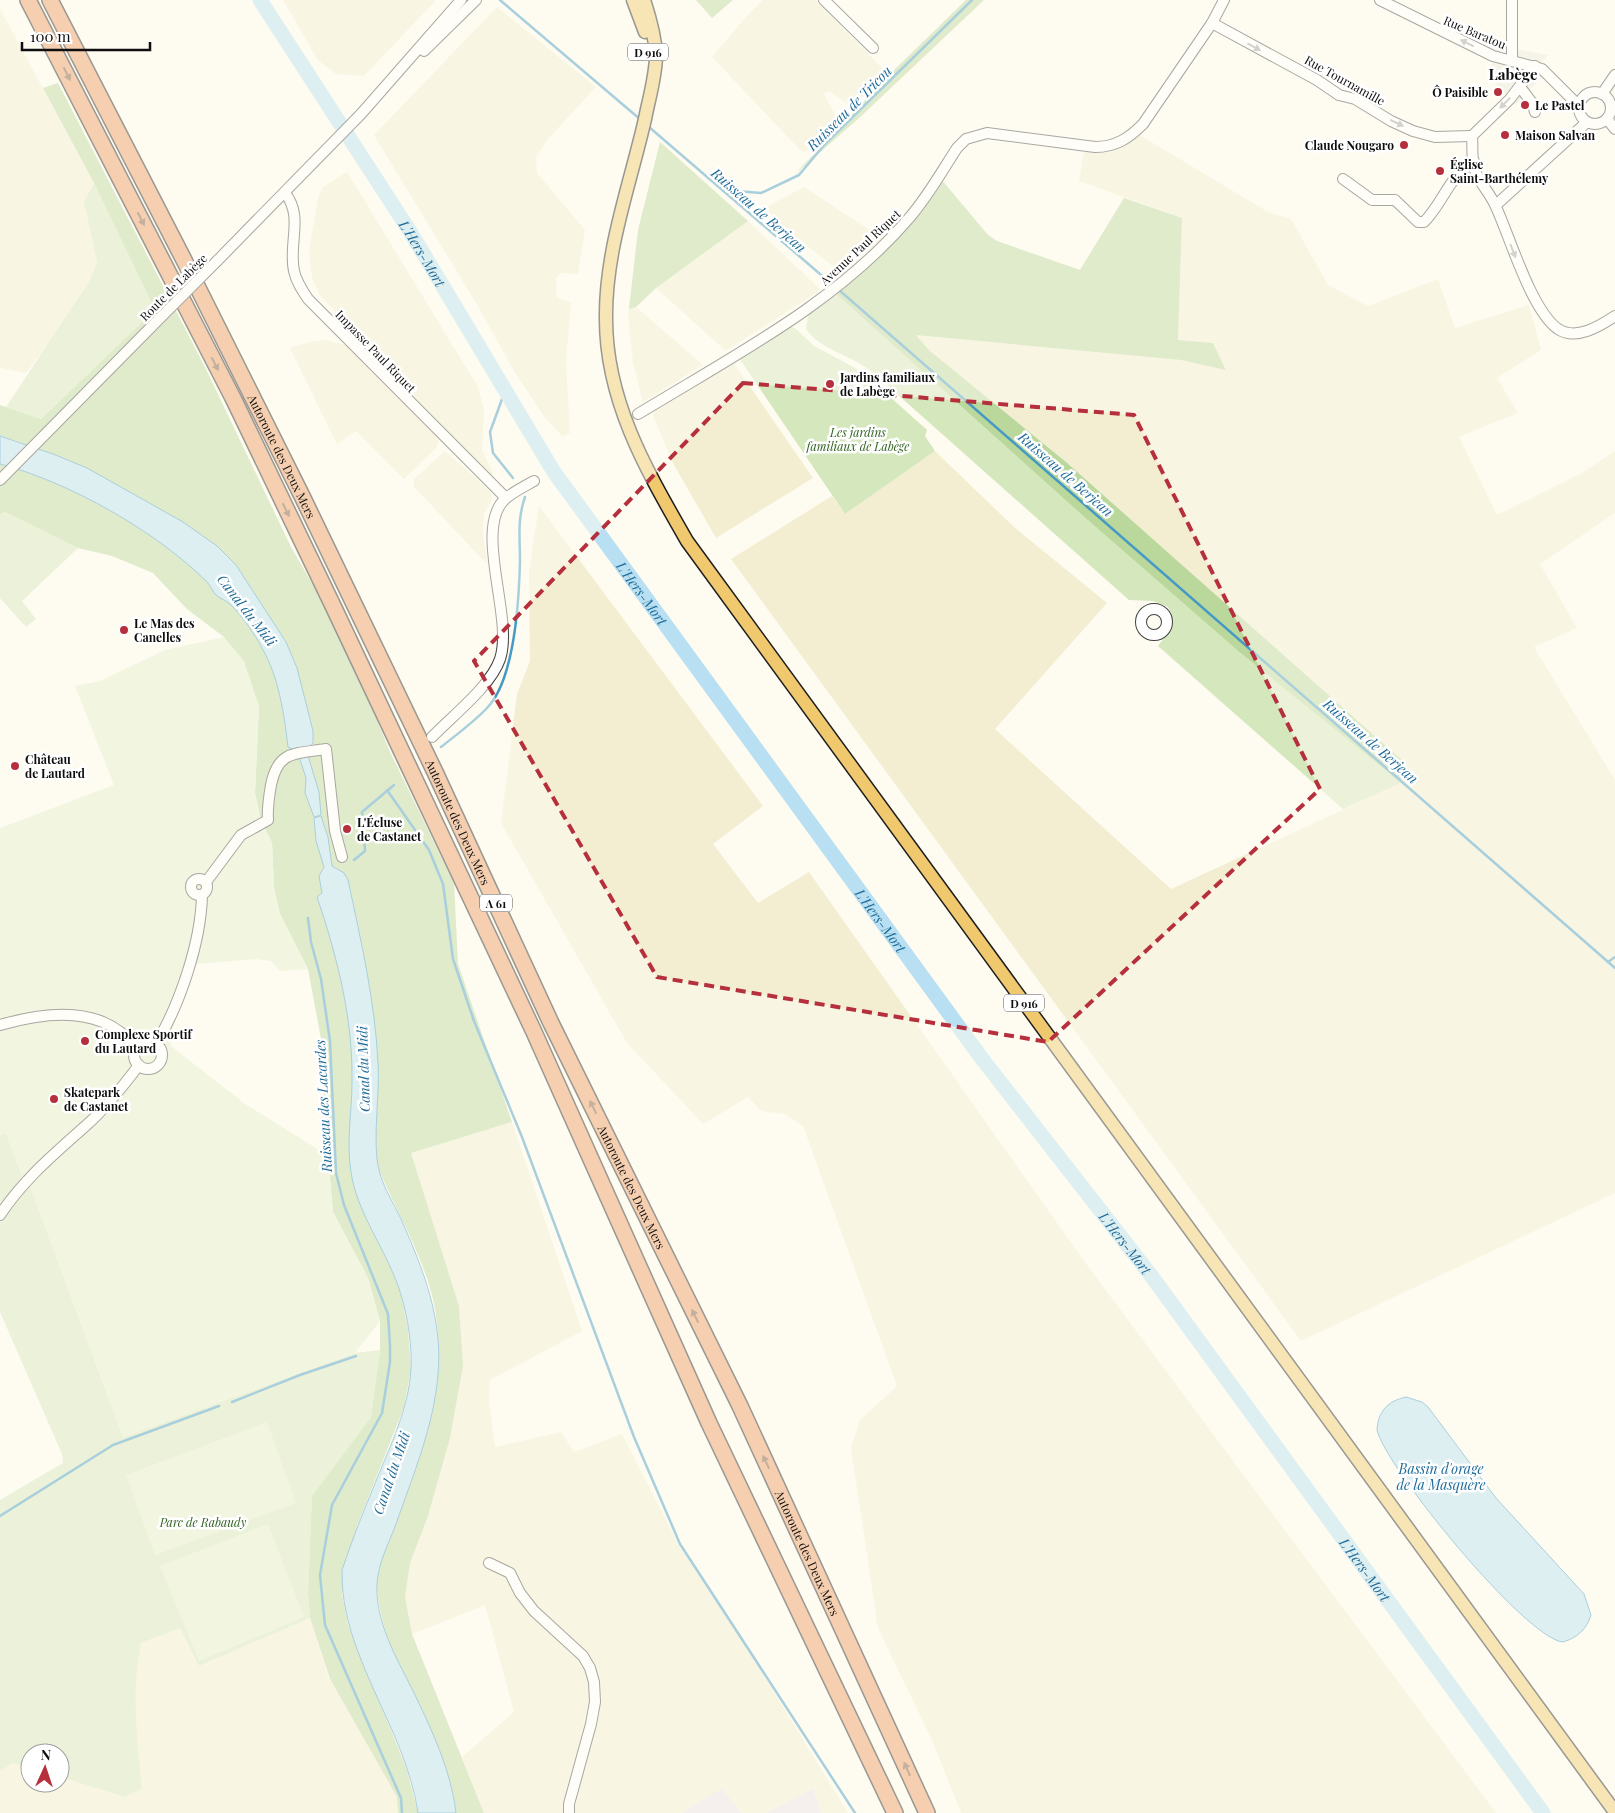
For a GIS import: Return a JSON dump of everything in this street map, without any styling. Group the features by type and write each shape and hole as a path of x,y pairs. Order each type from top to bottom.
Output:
{"highway":[{"name":"Autoroute des Deux Mers","path":"28,0 229,392 334,608 534,1032 713,1432 895,1813"},
{"name":"Autoroute des Deux Mers","path":"50,0 186,262 302,496 435,772 551,1023 740,1406 927,1813"}],"main road":[{"name":"D 916","path":"633,0 646,37 649,74 647,107"},
{"name":"D 916","path":"644,0 654,33 656,56 642,132 620,218 609,275 606,319 610,366 617,397 640,457 687,540 1615,1812"}],"street":[{"name":"Route de Labège","path":"362,112 461,0"},
{"name":"Route de Labège","path":"0,480 285,193 362,112 476,0"},
{"path":"824,0 873,48"},
{"name":"Avenue Paul Riquet","path":"638,414 824,297 847,278 885,244 912,216 957,148 966,139 987,133 1095,148 1113,145 1129,138 1143,124 1212,23 1224,0"},
{"name":"Rue Baratou","path":"1380,0 1493,56 1535,66"},
{"path":"1512,0 1512,60"},
{"name":"Rue Tournamille","path":"1212,23 1310,76 1339,94 1355,99 1413,131 1435,137 1472,136"},
{"path":"1579,106 1588,94 1602,94 1608,99 1611,108 1607,120 1598,124 1587,122 1581,115 1579,106 1542,69 1535,66 1520,87 1472,136 1474,170 1496,205 1532,293 1551,322 1559,330 1568,333 1583,332 1614,320"},
{"path":"1602,94 1615,75"},
{"path":"1520,87 1533,104 1534,112"},
{"path":"1607,120 1615,129"},
{"path":"1496,205 1587,122"},
{"path":"1344,179 1372,200 1395,200 1418,222 1424,222 1437,209 1452,180 1464,168 1474,162"},
{"name":"Impasse Paul Riquet","path":"285,193 293,205 296,216 294,270 308,299 506,498"},
{"path":"432,737 494,672 502,652 504,640 492,536 497,514 506,498 534,481"},
{"path":"156,1044 170,1019 183,982 197,934 202,895 207,890 206,882 241,834 268,820 274,769 282,760 292,755 326,749 335,831 342,857"},
{"path":"0,1025 50,1014 69,1013 115,1028 128,1037 136,1049"},
{"path":"145,1042 156,1044 162,1053 159,1064 149,1069 139,1065 134,1054 136,1049 145,1042"},
{"path":"0,1215 27,1179 92,1120 115,1096 139,1065"},
{"path":"489,1563 510,1573 520,1593 534,1610 582,1656 590,1668 594,1682 595,1702 569,1804 569,1813"}],"highlighted area":[{"path":"743,383 1134,415 1320,789 1048,1042 657,977 474,661"}],"shaded area":[{"path":"283,0 436,0 364,76 336,74 318,60"},
{"path":"763,0 815,0 886,72 853,107 829,91 824,94 838,120 811,150 802,152 712,57"},
{"path":"497,7 596,87 547,140 536,158 537,173 585,230 578,274 561,273 556,278 557,297 571,303 566,361 570,433 562,436 545,418 514,371 476,303 374,135"},
{"path":"0,9 94,183 84,202 97,262 89,282 53,338 26,373 0,368"},
{"path":"1509,36 1516,49 1548,55 1540,64 1548,71 1515,105 1489,77 1495,50"},
{"path":"1138,134 1268,212 1291,219 1328,285 1368,306 1438,279 1455,328 1529,305 1541,350 1497,378 1518,413 1459,437 1497,515 1582,473 1615,451 1615,513 1540,564 1577,628 1534,647 1615,780 1615,1193 1301,1341 731,559 832,496 845,514 935,451 1014,527 1107,603 995,729 1171,889 1401,783 1403,761 1066,462 930,351 916,334 1181,360 1226,369 1213,343 1178,340 1182,218 1079,181 1084,151 1110,152 1120,148"},
{"path":"347,172 478,387 484,410 482,450 493,473 492,476 416,400 319,294 312,277 309,251 318,198 323,187"},
{"path":"804,187 882,238 843,274 776,222 766,207"},
{"path":"748,221 821,290 726,351 656,288"},
{"path":"636,307 703,365 643,402 633,363 628,315 629,309"},
{"path":"325,340 346,345 439,440 436,448 404,479 356,431 337,444 290,348 309,342"},
{"path":"733,362 813,478 716,538 674,465 653,416 656,407"},
{"path":"445,451 489,490 493,497 484,514 483,533 487,564 414,487 414,479"},
{"path":"539,506 763,806 713,844 758,903 809,872 1084,1261 1496,1813 961,1813 931,1738 878,1628 851,1448 860,1420 897,1386 803,1126 785,1114 761,1111 748,1097 703,1124 627,1043 501,823 517,694 530,661 529,572"},
{"path":"512,1122 582,1331 490,1380 489,1402 495,1447 561,1432 574,1452 622,1434 680,1547 752,1656 848,1813 821,1813 813,1788 765,1813 742,1813 722,1788 682,1813 484,1813 462,1757 514,1712 485,1605 412,1634 405,1597 410,1563 428,1516 450,1438 463,1366 459,1306 410,1153"},
{"path":"310,1618 328,1676 397,1797 398,1813 0,1813 0,1771 13,1763 20,1765 20,1793 70,1793 70,1780 125,1797 142,1789 134,1715 137,1663 141,1643 180,1628 199,1666"},
{"path":"722,1788 742,1813 682,1813 683,1811"},
{"path":"813,1788 821,1813 765,1813"}],"green space":[{"path":"696,0 733,0 712,18"},
{"path":"966,0 984,0 858,119 794,175 889,75"},
{"path":"58,83 205,367 291,547 344,639 390,752 454,883 458,964 512,1122 411,1153 459,1306 463,1366 450,1438 428,1516 410,1563 405,1597 412,1634 484,1813 456,1813 451,1783 441,1755 390,1645 382,1617 377,1587 380,1564 412,1479 426,1435 438,1368 438,1345 437,1322 428,1282 416,1249 379,1170 377,1154 386,1255 401,1294 408,1329 411,1370 404,1407 357,1526 342,1594 348,1624 407,1770 418,1813 398,1813 397,1797 330,1679 310,1618 308,1593 312,1496 371,1417 380,1350 380,1321 368,1278 333,1212 323,1102 322,1044 308,969 280,914 274,888 272,843 261,820 255,793 259,706 224,637 187,609 153,573 112,556 78,548 5,512 0,514 0,453 23,443 0,436 0,405 41,419 155,310 94,183 43,88"},
{"path":"660,142 748,221 656,288 636,307 629,309 638,230"},
{"path":"941,179 988,235 997,241 1080,270 1124,198 1182,218 1178,340 1213,343 1226,370 1181,360 916,335 930,351 1066,462 1403,761 1401,783 1238,651 1082,515 834,292"},
{"path":"94,183 155,310 41,419 6,407 89,282 97,262 84,202"},
{"path":"834,292 1082,515 1238,651 1401,783 1343,809 1158,646 1172,623 1168,607 1153,601 1129,600 877,376 859,363 824,345 806,329 808,315"},
{"name":"Les jardins familiaux de Labège","path":"786,326 795,328 814,346 855,368 870,379 927,430 925,436 935,451 845,514 739,358"},
{"path":"5,512 78,548 22,601 36,619 26,627 0,598 0,514"},
{"name":"Complexe Sportif du Lautard","path":"224,637 244,661 259,706 255,793 261,820 272,843 274,887 280,914 308,969 280,971 271,961 256,959 196,964 170,1036 171,1046 245,1104 327,1155 333,1212 368,1278 380,1321 355,1353 123,1437 29,1183 22,1176 6,1133 0,1135 0,828 114,785 75,686 100,681 165,650"},
{"path":"6,1133 22,1176 0,1205 0,1135"},
{"name":"Parc de Rabaudy","path":"29,1183 123,1437 355,1353 380,1350 371,1417 312,1496 308,1593 310,1618 199,1666 180,1628 141,1643 136,1680 136,1698 142,1789 125,1797 70,1780 70,1743 20,1743 20,1765 13,1763 0,1771 0,1500 63,1463 62,1454 0,1312 0,1222"},
{"path":"267,1422 296,1503 155,1555 126,1475"},
{"path":"268,1524 304,1617 199,1661 160,1566"}],"water":[{"name":"Canal du Midi","path":"0,436 87,468 183,522 217,546 236,565 286,642 297,668 313,731 313,743 308,749 309,759 319,792 321,815 314,817 305,793 306,778 297,751 288,747 273,671 259,642 240,615 229,603 215,594 207,582 186,563 137,527 82,496 54,483 0,464"},
{"name":"Canal du Midi","path":"321,816 328,837 332,866 344,873 348,880 371,994 378,1063 376,1146 379,1170 424,1275 434,1314 439,1353 436,1393 432,1412 416,1469 382,1561 378,1576 377,1598 379,1612 393,1651 426,1719 445,1765 456,1813 418,1813 401,1751 362,1662 351,1632 344,1602 342,1570 403,1412 411,1369 411,1351 406,1313 396,1279 366,1219 354,1188 351,1172 349,1138 352,1058 350,1034 337,965 317,897 322,893 319,876 324,867 316,841 314,818"},
{"name":"Bassin d'orage de la Masquère","path":"1406,1397 1422,1402 1428,1407 1496,1498 1584,1594 1591,1615 1584,1629 1573,1638 1563,1642 1545,1634 1520,1613 1490,1584 1430,1513 1405,1479 1386,1450 1377,1430 1379,1417 1385,1408 1394,1401"}],"waterway":[{"name":"L'Hers-Mort","path":"260,0 411,233 554,472 983,1060 1150,1274 1543,1813"},
{"name":"Ruisseau de Berjean","path":"500,0 641,120"},
{"name":"Ruisseau de Tricou","path":"724,190 761,193 799,175 825,144 972,0"},
{"name":"Ruisseau de Berjean","path":"649,127 834,286"},
{"name":"Ruisseau de Berjean","path":"839,290 1615,968"},
{"name":"Ruisseau des Lacardes","path":"505,391 490,432 493,453 513,478"},
{"name":"Ruisseau des Lacardes","path":"441,747 487,708 504,678 517,617 520,521 525,497"},
{"name":"Ruisseau des Lacardes","path":"354,860 365,851 362,812 394,785"},
{"path":"387,790 429,850 443,884 453,959 474,1021 522,1137 634,1437 680,1544 855,1813"},
{"path":"308,918 311,942 321,979 330,1041 336,1173 344,1205 388,1314 390,1346 390,1362 382,1413 332,1505 320,1575 325,1625 401,1798 402,1813"},
{"path":"1608,962 1615,957"},
{"name":"Ruisseau des Lacardes","path":"232,1402 300,1375 356,1356"},
{"name":"Ruisseau des Lacardes","path":"0,1516 113,1445 219,1406"}],"place":[{"name":"Ô Paisible","path":"1498,92"},
{"name":"Le Pastel","path":"1525,105"},
{"name":"Maison Salvan","path":"1505,135"},
{"name":"Claude Nougaro","path":"1404,145"},
{"name":"Église Saint-Barthélemy","path":"1440,171"},
{"name":"Jardins familiaux de Labège","path":"830,384"},
{"name":"Le Mas des Canelles","path":"124,630"},
{"name":"Château de Lautard","path":"15,766"},
{"name":"L'Écluse de Castanet","path":"347,829"},
{"name":"Complexe Sportif du Lautard","path":"85,1041"},
{"name":"Skatepark de Castanet","path":"54,1099"}],"district":[{"name":"Labège","path":"1513,74"}]}
